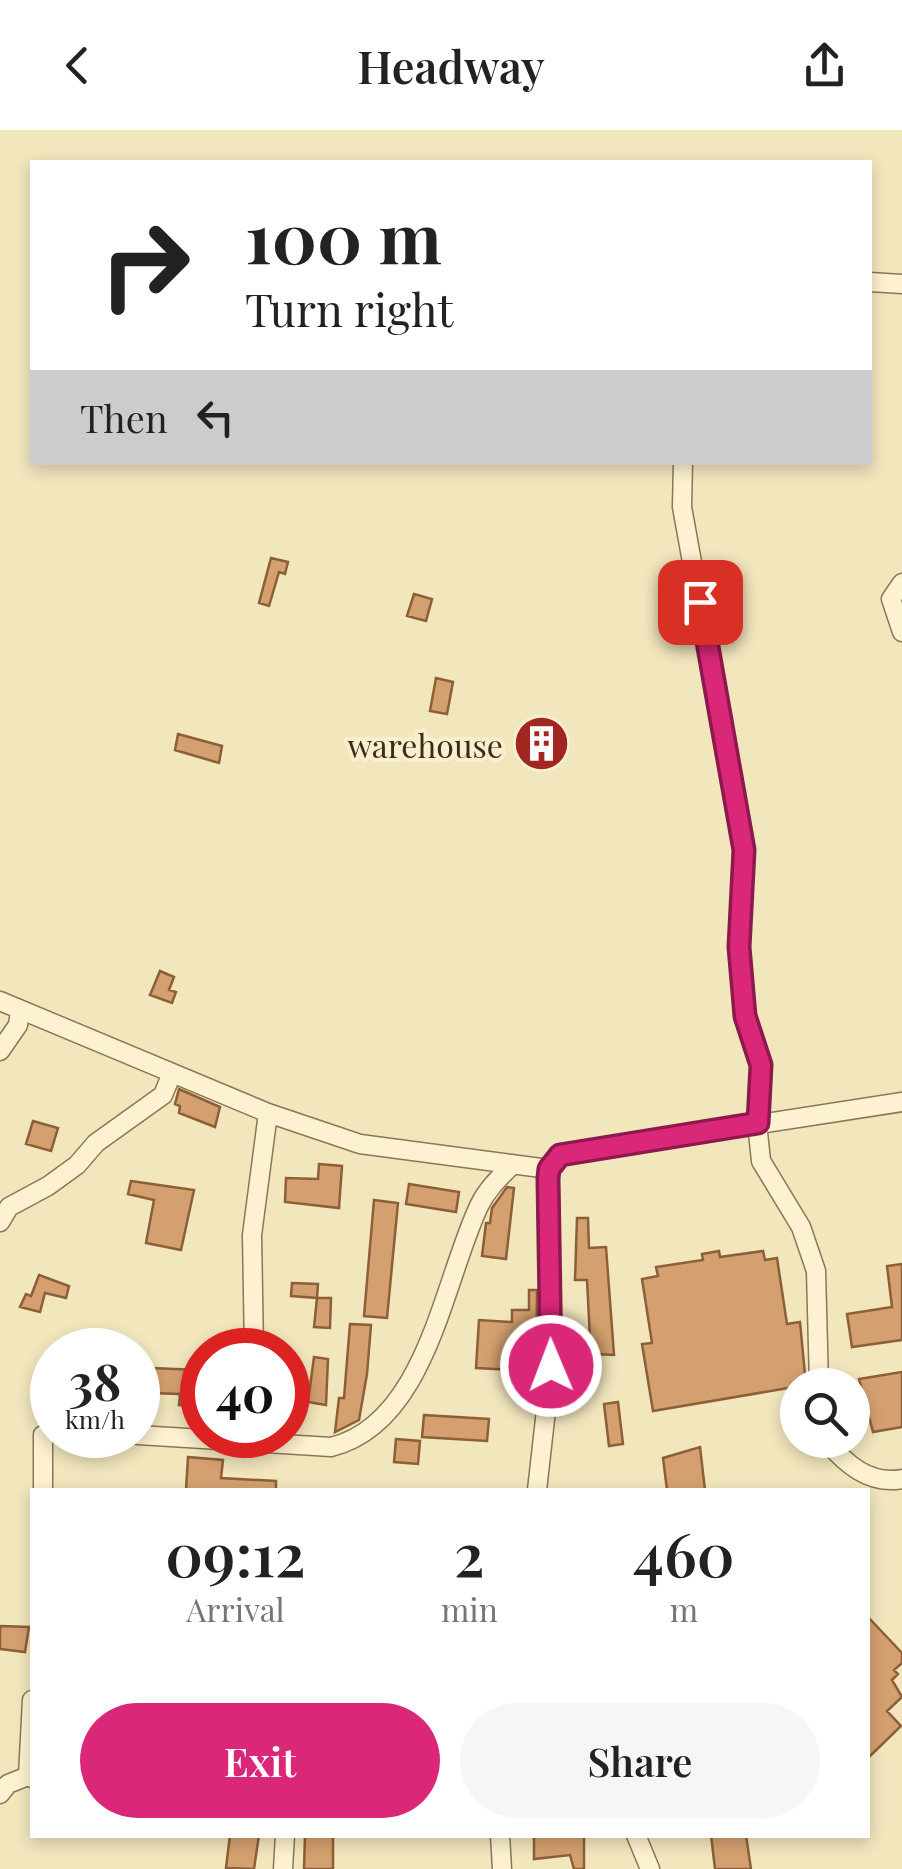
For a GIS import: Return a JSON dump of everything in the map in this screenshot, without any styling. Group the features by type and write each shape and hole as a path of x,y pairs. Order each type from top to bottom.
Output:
{"street":[{"path":"872,282 902,284"},
{"path":"683,465 682,507 744,850 739,947 745,1016 761,1065 761,1161 801,1227 816,1271 819,1368"},
{"path":"902,583 891,599 902,632"},
{"path":"0,1002 268,1113 360,1144 549,1169"},
{"path":"0,1031 20,1011"},
{"path":"0,1051 18,1025 20,1011"},
{"path":"0,1222 10,1207 77,1165 96,1142 163,1095 172,1073"},
{"path":"538,1488 551,1366 549,1169 560,1155 902,1102"},
{"path":"254,1328 252,1234 268,1113"},
{"path":"310,1445 330,1447 348,1443 402,1398 478,1208 513,1164"},
{"path":"43,1458 43,1488"},
{"path":"841,1458 848,1466 886,1482 902,1479"},
{"path":"3,1786 30,1777"},
{"path":"283,1869 284,1838"},
{"path":"500,1838 502,1869"},
{"path":"637,1838 650,1869"}],"building":[{"path":"271,558 288,562 285,574 279,572 269,606 259,603"},
{"path":"414,594 432,599 426,621 407,616"},
{"path":"436,678 453,682 447,714 430,711"},
{"name":"warehouse","path":"563,729 566,754 521,759 518,735"},
{"path":"178,734 222,746 219,763 175,750"},
{"path":"160,971 174,977 169,990 176,992 172,1003 150,995"},
{"path":"179,1089 220,1107 215,1127 179,1113 180,1106 175,1104"},
{"path":"33,1121 58,1128 51,1151 26,1144"},
{"path":"319,1164 342,1166 339,1208 285,1202 286,1178 318,1179"},
{"path":"131,1181 194,1190 181,1250 146,1243 154,1200 128,1194"},
{"path":"409,1184 459,1192 456,1212 406,1204"},
{"path":"507,1187 514,1188 506,1259 482,1256 486,1223 490,1223 492,1208"},
{"path":"374,1200 398,1203 387,1318 364,1316"},
{"path":"577,1218 588,1218 589,1248 606,1247 614,1355 576,1353 575,1340 590,1339 587,1280 575,1280"},
{"path":"719,1251 720,1257 763,1251 765,1260 777,1258 787,1324 800,1322 804,1368 780,1368 780,1389 653,1411 642,1344 652,1343 642,1279 658,1276 656,1267 703,1260 702,1254"},
{"path":"902,1264 902,1340 852,1347 847,1314 892,1307 887,1266"},
{"path":"39,1275 69,1286 66,1298 45,1293 40,1312 20,1307 26,1294 31,1296"},
{"path":"292,1283 318,1284 317,1298 291,1296"},
{"path":"529,1290 537,1290 536,1385 513,1383 514,1370 476,1368 479,1320 512,1322 512,1310 529,1310"},
{"path":"317,1298 331,1298 330,1328 314,1327"},
{"path":"350,1324 371,1325 367,1374 359,1420 335,1432 339,1398 344,1398"},
{"path":"314,1357 328,1359 326,1405 310,1402"},
{"path":"160,1368 180,1369 180,1394 160,1393"},
{"path":"902,1372 902,1427 873,1432 870,1377"},
{"path":"618,1402 623,1444 609,1446 604,1404"},
{"path":"424,1415 489,1419 487,1441 422,1437"},
{"path":"396,1439 420,1441 418,1464 394,1462"},
{"path":"700,1447 705,1488 667,1488 663,1458"},
{"path":"188,1458 223,1460 221,1478 276,1481 276,1488 186,1488"},
{"path":"870,1619 902,1653 902,1663 894,1670 898,1674 892,1680 902,1697 887,1711 901,1726 870,1756"},
{"path":"0,1626 29,1627 25,1652 0,1649"},
{"path":"230,1838 259,1838 254,1869 226,1868"},
{"path":"305,1838 333,1838 333,1869 304,1869"},
{"path":"534,1838 584,1838 584,1869 574,1869 570,1855 534,1859"},
{"path":"711,1838 746,1838 751,1869 715,1869"}],"place":[{"name":"warehouse","path":"542,744"}],"route":[{"path":"551,1366 548,1178 554,1161 560,1155 758,1123 761,1065 745,1016 739,947 744,850 729,748 700,602"}]}
